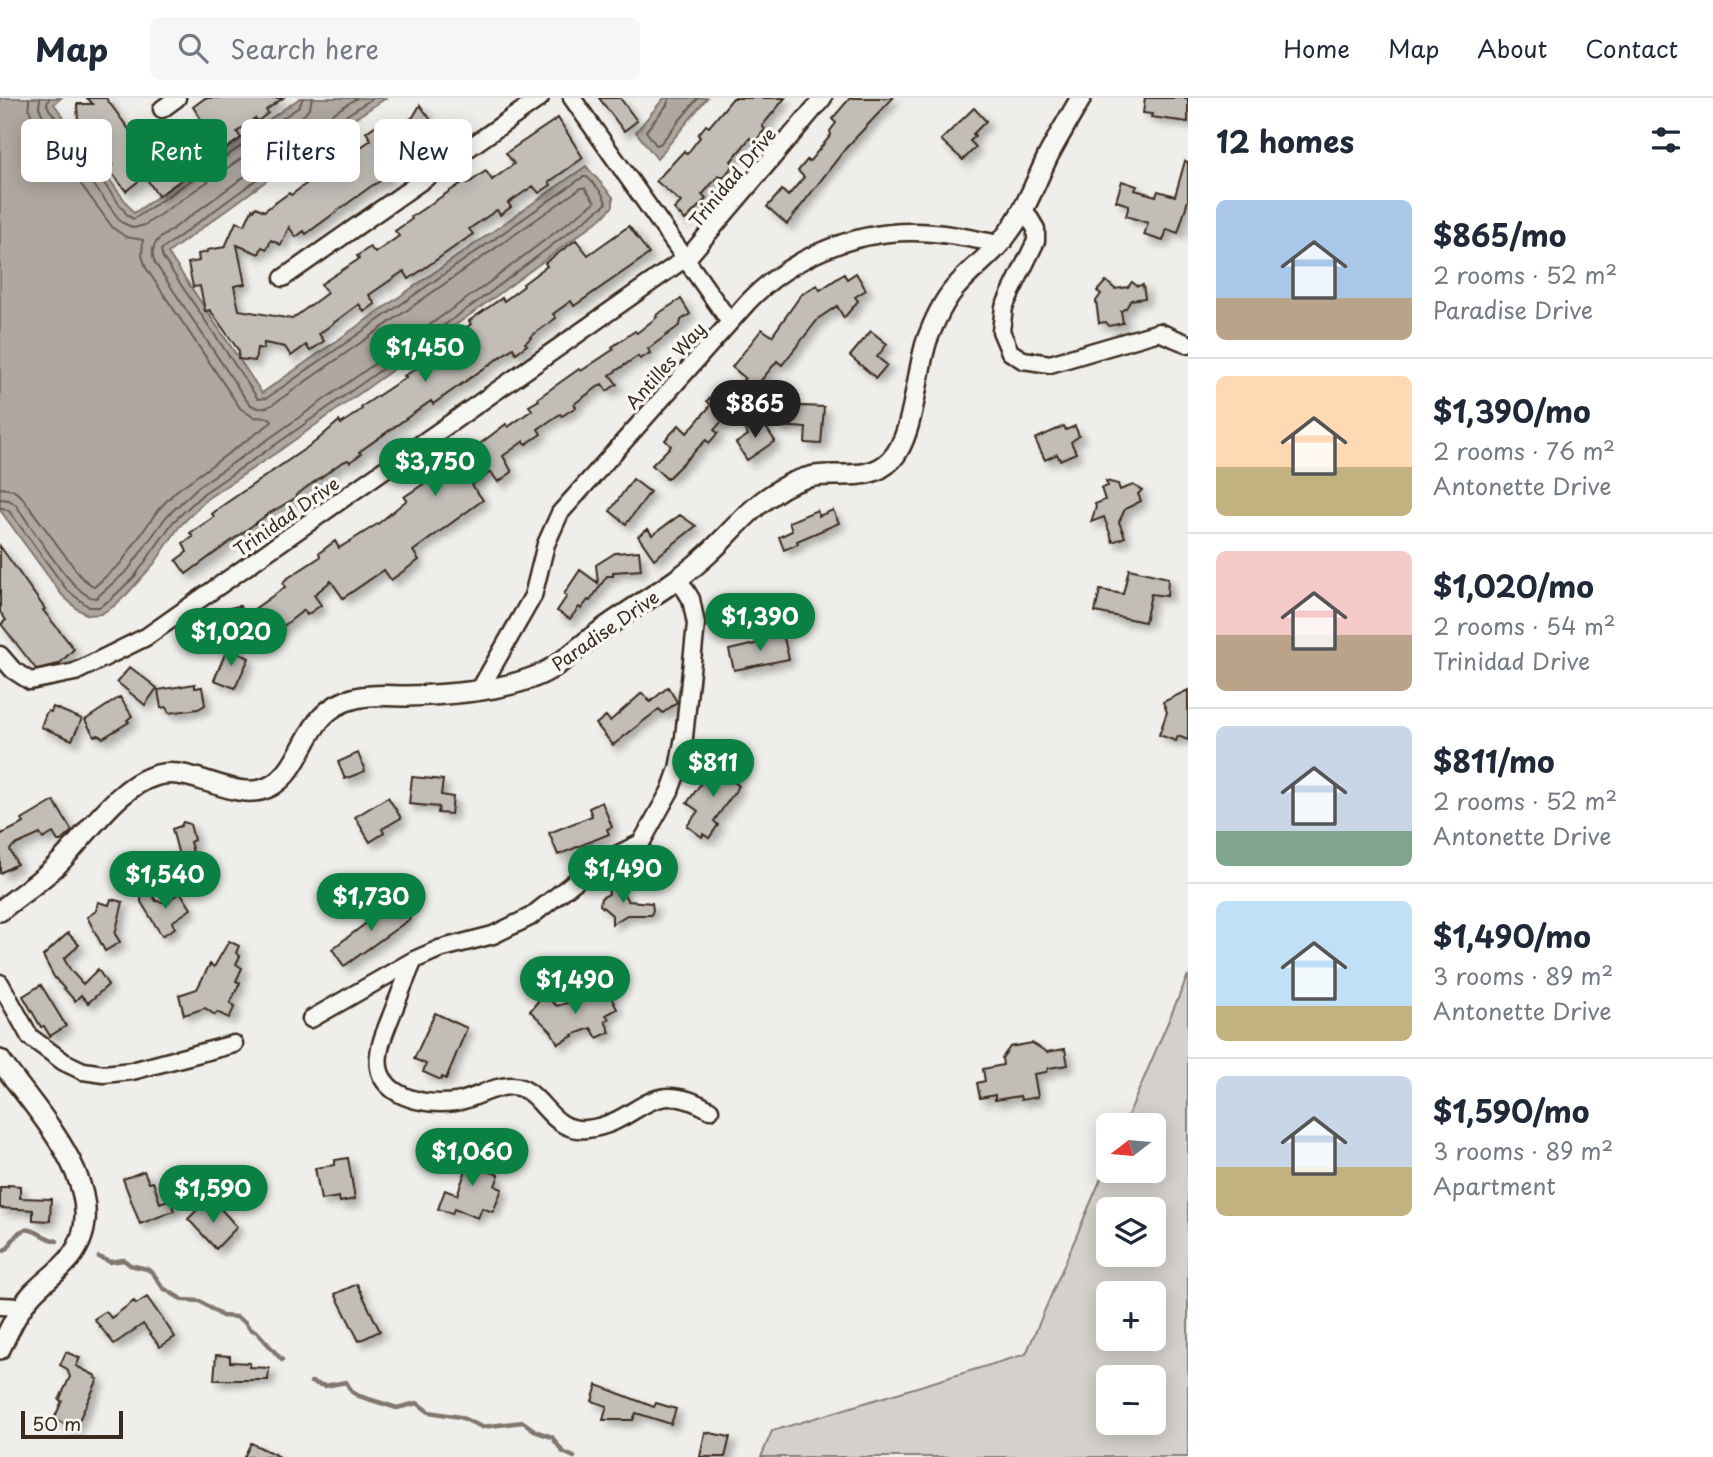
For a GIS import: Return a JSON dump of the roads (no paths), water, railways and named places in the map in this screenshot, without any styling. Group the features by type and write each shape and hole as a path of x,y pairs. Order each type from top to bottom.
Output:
{"street":[{"path":"162,109 177,98"},
{"path":"283,278 540,98"},
{"path":"572,98 730,322"},
{"name":"Trinidad Drive","path":"0,655 13,670 30,681 75,672 146,637 685,259 699,247 823,98"},
{"name":"Paradise Drive","path":"0,911 51,870 121,797 146,779 175,773 238,790 252,792 265,789 286,772 317,723 334,707 347,700 369,696 422,695 480,689 525,680 551,669 602,630 678,579 760,503 783,487 816,476 869,473 890,461 904,440 924,350 941,309 958,285 1000,244 1024,209 1048,157 1081,98"},
{"path":"1024,209 1036,229 1035,241 1004,307 1001,331 1010,352 1023,360 1050,364 1159,332 1188,344"},
{"name":"Antilles Way","path":"480,689 533,596 546,544 560,513 757,292 780,273 805,258 832,248 903,232 938,234 1000,244"},
{"path":"311,1019 414,960 439,949 494,935 530,918 596,865 641,843 670,791 678,769 684,737 696,624 691,599 678,579"},
{"path":"414,960 377,1055 383,1078 401,1095 419,1101 448,1103 467,1100 506,1086 516,1086 533,1097 558,1122 582,1129 602,1126 654,1100 669,1096 690,1099 710,1110"},
{"path":"0,983 30,1037 64,1062 83,1071 104,1074 132,1071 234,1044"},
{"path":"0,1059 62,1146 76,1173 85,1205 85,1223 76,1249 22,1307 0,1349"},
{"path":"0,1306 22,1307"}],"water":[{"path":"0,98 61,98 54,104 65,119 21,119 21,182 111,182 134,213 179,182 227,182 227,149 241,139 241,182 265,182 168,253 262,393 586,166 613,197 613,206 603,217 279,451 208,498 179,527 154,564 127,594 101,614 88,615 62,595 0,510"},
{"path":"300,98 386,98 354,119 270,119"},
{"path":"664,98 707,98 657,159 636,132"}],"waterway":[{"path":"0,1252 8,1248 14,1238 25,1230 57,1241"},
{"path":"99,1257 110,1262 124,1260 130,1265 147,1269 163,1288 183,1300 200,1301 222,1316 236,1317 245,1322 282,1360"},
{"path":"311,1382 325,1386 346,1382 352,1392 359,1396 397,1408 417,1403 429,1412 460,1417 482,1427 523,1422 537,1432 552,1437 563,1452 574,1457"}]}
